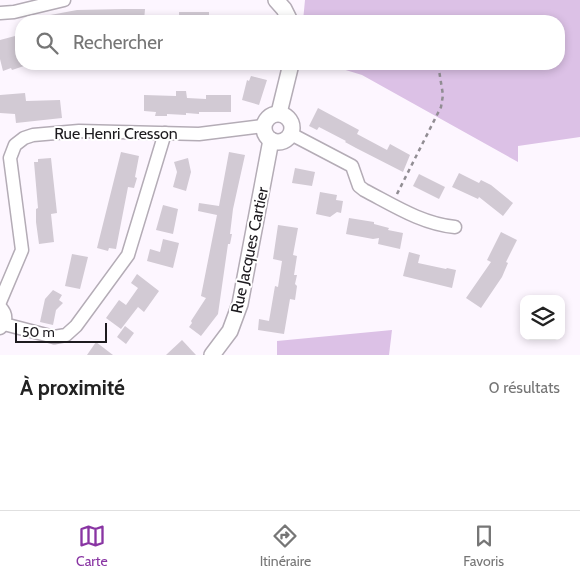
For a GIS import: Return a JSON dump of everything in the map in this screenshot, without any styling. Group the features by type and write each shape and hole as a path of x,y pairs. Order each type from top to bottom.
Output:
{"street":[{"path":"0,13 14,12 64,0"},
{"path":"276,0 287,15"},
{"path":"279,113 290,70"},
{"path":"279,113 286,116 292,127 291,134 282,141 275,142 270,140 264,133 264,126 268,118 273,114 279,113"},
{"name":"Rue Henri Cresson","path":"0,302 22,250 10,158 15,145 28,136 70,131 204,133 264,126"},
{"path":"0,307 6,315 2,326 54,337 66,335 76,326 128,255 165,133"},
{"path":"291,134 350,164 355,170 361,188 432,224 455,228"},
{"name":"Rue Jacques Cartier","path":"212,355 230,331 240,304 270,140"}],"path":[{"path":"392,204 441,107 443,95 439,70"}],"shaded area":[{"path":"305,0 580,0 580,137 518,146 518,162 362,75 346,70 565,70 565,15 304,15"},
{"path":"392,330 389,355 277,355 277,341"}],"building":[{"path":"145,9 144,15 50,15 77,10"},
{"path":"179,12 209,12 209,15 179,15"},
{"path":"15,36 15,69 12,70 11,68 3,71 0,59 0,40"},
{"path":"251,76 267,80 259,105 242,100 247,80 249,81"},
{"path":"176,91 186,91 187,98 206,99 206,95 231,95 231,112 199,112 199,114 186,113 186,115 167,114 167,116 155,116 156,112 144,111 144,95 176,96"},
{"path":"25,93 26,101 60,100 62,118 16,123 15,114 0,113 0,95"},
{"path":"318,108 359,130 357,134 387,150 390,144 410,155 403,172 319,127 317,130 309,126"},
{"path":"121,152 139,156 135,177 137,178 134,188 128,187 116,249 109,248 108,251 97,248"},
{"path":"229,152 245,155 233,209 230,234 232,234 230,244 228,244 218,314 201,336 189,327 206,298 201,296 217,215 198,211 199,203 219,206"},
{"path":"51,158 57,213 51,214 54,242 39,244 36,222 36,209 38,208 34,162 38,162 38,159"},
{"path":"188,158 191,172 186,191 173,187 177,172 174,162"},
{"path":"295,168 315,172 312,186 292,183"},
{"path":"459,173 479,183 481,180 491,185 513,203 503,216 479,197 478,199 452,187"},
{"path":"419,174 445,187 439,199 413,186"},
{"path":"320,192 337,195 336,200 343,201 341,213 337,212 330,217 316,214"},
{"path":"163,205 178,209 173,234 156,230"},
{"path":"349,218 374,222 374,224 389,228 388,230 403,233 400,249 378,244 379,238 373,239 346,234"},
{"path":"278,225 298,228 293,255 297,256 294,275 297,275 295,284 297,286 295,300 290,299 284,334 258,330 259,319 269,321 275,286 278,287 282,261 273,259"},
{"path":"501,232 517,240 506,262 508,263 502,277 481,308 466,298 491,262 487,260"},
{"path":"163,239 179,243 173,268 147,261 150,249 160,252"},
{"path":"409,252 420,255 418,263 456,270 452,288 403,276"},
{"path":"72,254 88,257 80,289 65,286"},
{"path":"137,274 159,291 144,312 138,307 121,329 106,318 119,300 126,305 138,288 131,283"},
{"path":"53,290 62,295 59,300 63,303 56,310 53,325 40,322 45,299"},
{"path":"125,326 134,333 126,344 117,337"},
{"path":"182,340 196,355 166,355"},
{"path":"96,342 113,355 87,355"}]}
